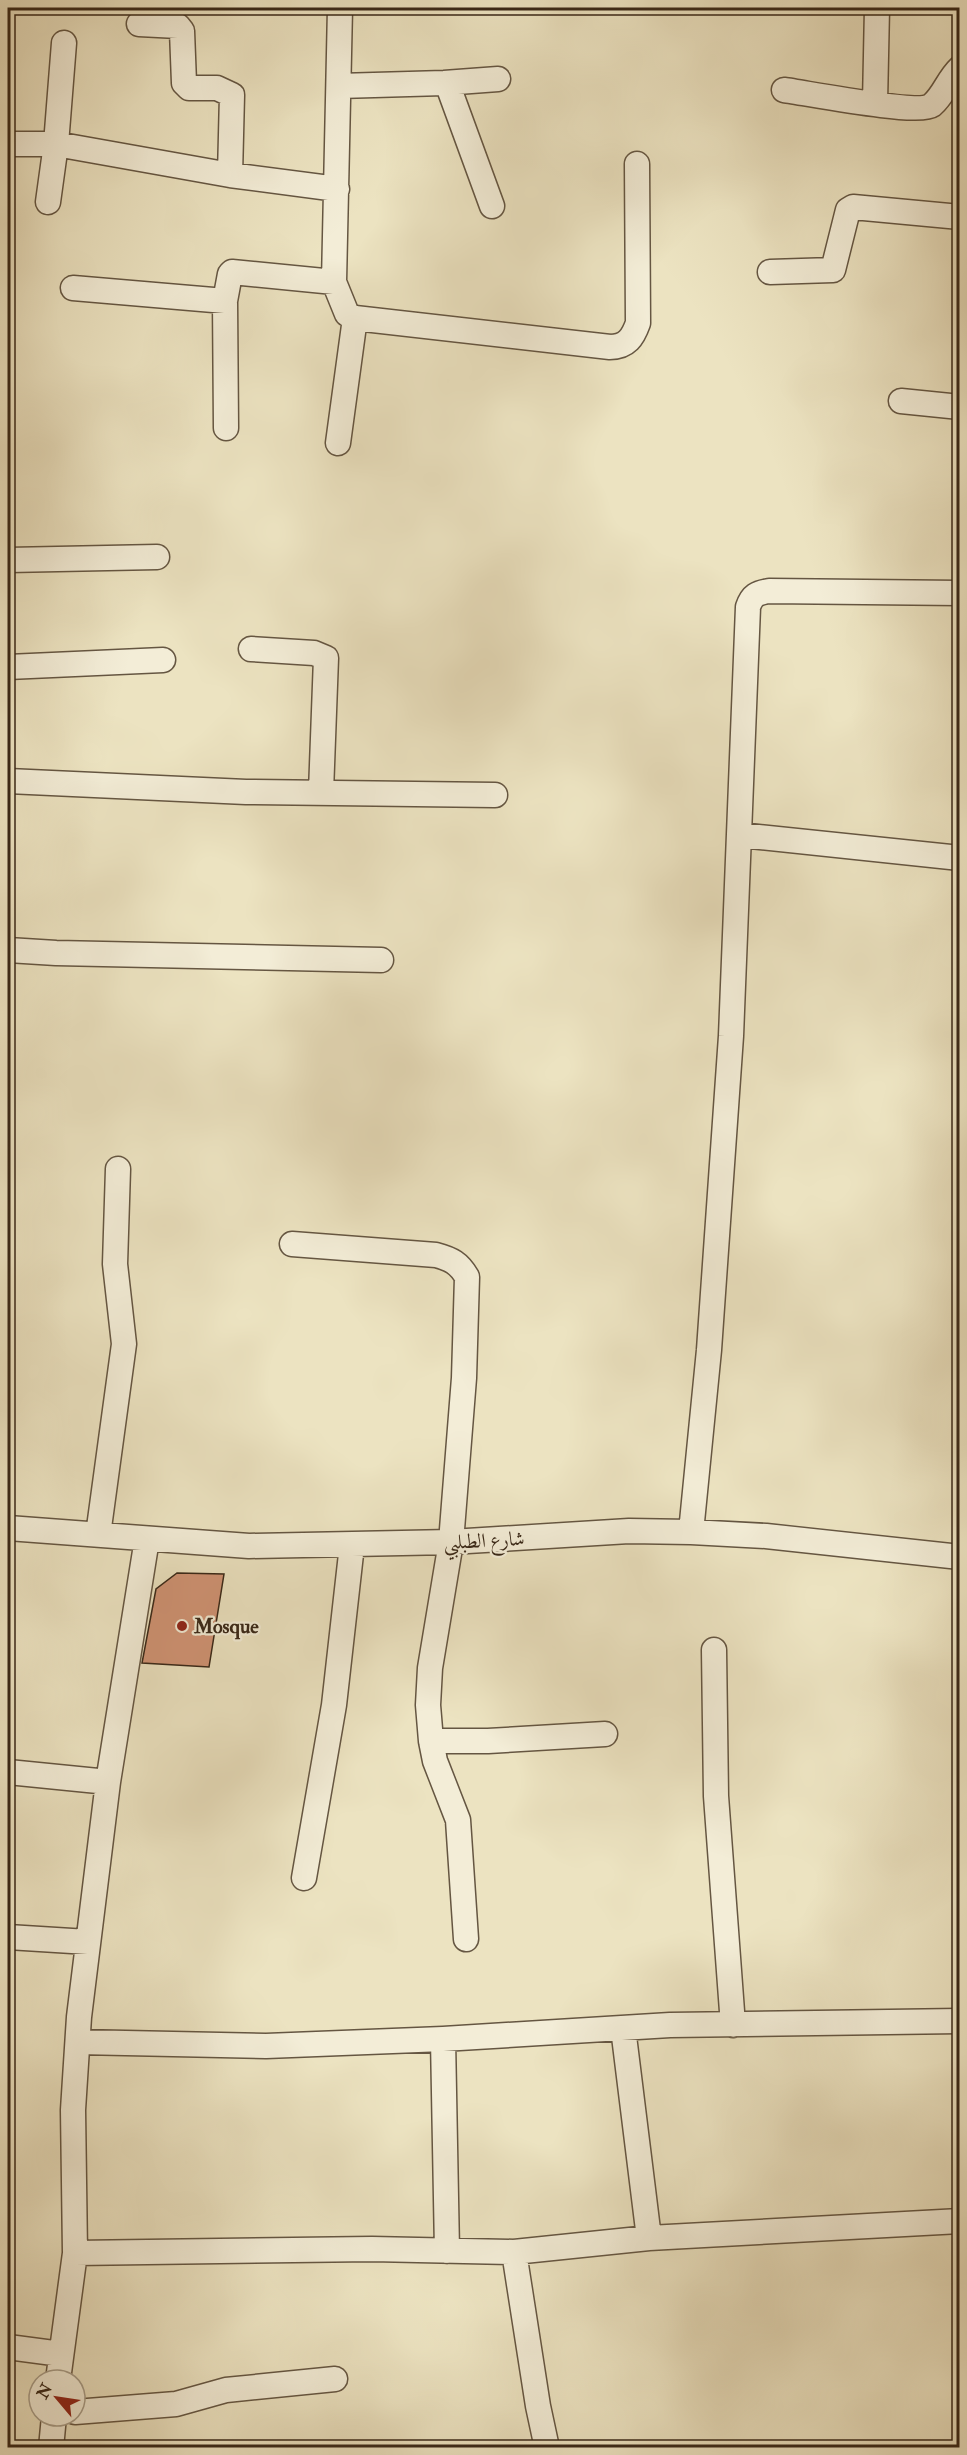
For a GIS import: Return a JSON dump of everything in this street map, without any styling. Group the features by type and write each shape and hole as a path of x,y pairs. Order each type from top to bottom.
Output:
{"street":[{"path":"340,8 334,282 347,314 355,318 610,347 618,347 628,342 638,323 638,164"},
{"path":"875,103 877,8"},
{"path":"139,24 178,26 182,31 184,83 189,88 217,88 232,95 230,175"},
{"path":"48,202 56,144 64,43"},
{"path":"784,90 915,108 929,106 940,97 947,82 960,68"},
{"path":"339,86 498,79"},
{"path":"447,83 492,206"},
{"path":"8,144 56,144 230,175 337,189"},
{"path":"770,272 833,270 848,210 853,207 960,217"},
{"path":"226,428 225,301 228,277 232,272 334,282"},
{"path":"73,288 225,301"},
{"path":"338,443 355,318"},
{"path":"902,401 960,407"},
{"path":"8,560 157,557"},
{"path":"691,1532 710,1338 731,1036 748,607 758,592 770,591 960,593"},
{"path":"251,649 314,653 326,658 321,792"},
{"path":"8,666 163,660"},
{"path":"8,781 189,791 495,795"},
{"path":"740,834 960,858"},
{"path":"8,950 381,960"},
{"path":"98,1535 124,1344 115,1264 118,1169"},
{"path":"292,1244 436,1255 450,1258 468,1276 464,1378 451,1542 430,1668 428,1705 435,1761 458,1820 466,1939"},
{"name":"شارع الطبلبي","path":"8,1528 249,1546 451,1542 629,1531 691,1532 777,1537 960,1557"},
{"path":"60,2368 75,2253 74,2110 87,1942 108,1782 147,1539"},
{"path":"304,1878 334,1705 352,1545"},
{"path":"714,1650 716,1796 733,2025"},
{"path":"431,1741 488,1741 605,1734"},
{"path":"8,1772 108,1782"},
{"path":"8,1937 87,1942"},
{"path":"78,2042 266,2046 443,2039 623,2028 960,2021"},
{"path":"623,2028 649,2238"},
{"path":"443,2039 447,2251"},
{"path":"75,2253 372,2249 514,2252 649,2238 960,2221"},
{"path":"514,2252 538,2406 547,2448"},
{"path":"8,2347 62,2354"},
{"path":"87,2411 176,2404 226,2390 335,2379"},
{"path":"51,2448 53,2428"}],"building":[{"name":"Mosque","path":"177,1573 224,1574 209,1667 142,1663 156,1589"}],"place":[{"name":"Mosque","path":"182,1626"}]}
